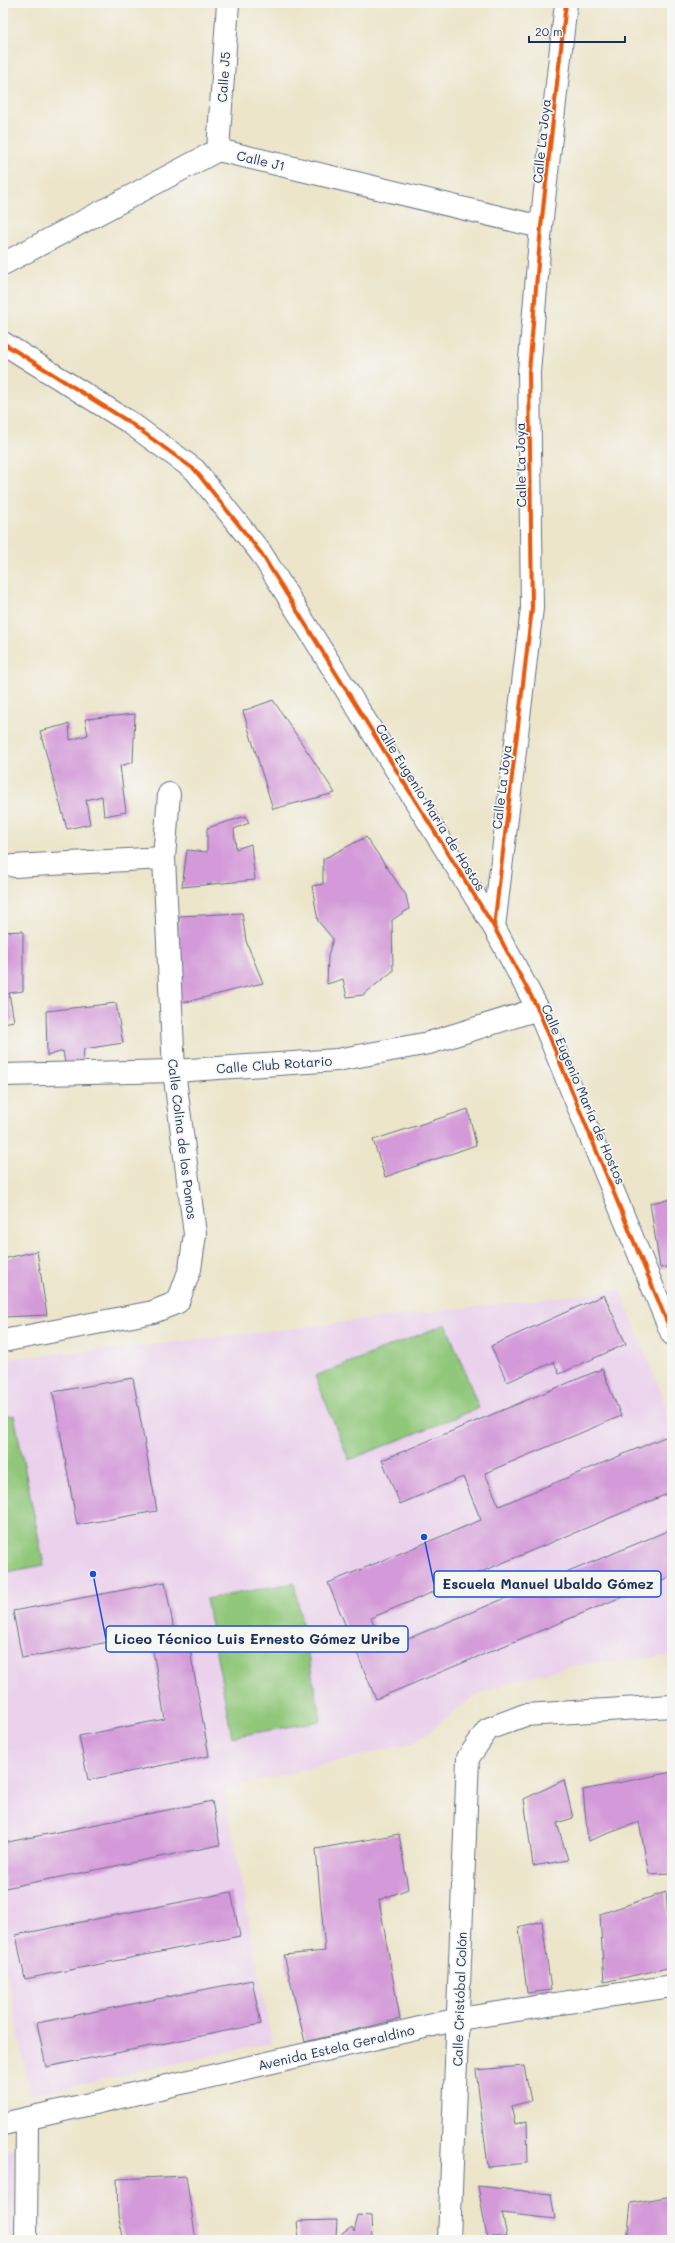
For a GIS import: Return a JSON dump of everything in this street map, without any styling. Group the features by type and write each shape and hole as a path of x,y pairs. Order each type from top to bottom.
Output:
{"street":[{"name":"Calle J5","path":"218,150 228,3"},
{"name":"Calle La Joya","path":"494,927 532,608 529,372 541,227 566,3"},
{"name":"Calle J1","path":"218,150 541,227"},
{"path":"3,264 218,150"},
{"name":"Calle Eugenio María de Hostos","path":"3,343 130,422 195,470 261,553 494,927 538,1009 672,1334"},
{"name":"Calle Colina de los Pomos","path":"3,1341 153,1312 178,1302 190,1269 195,1234 174,1071 164,858 169,794"},
{"path":"14,866 164,858"},
{"name":"Calle Club Rotario","path":"3,1075 174,1071 337,1060 429,1043 538,1009"},
{"name":"Calle Cristóbal Colón","path":"449,2240 459,2019 468,1758 488,1729 525,1715 672,1706"},
{"name":"Avenida Estela Geraldino","path":"3,2124 459,2019 672,1986"},
{"path":"26,2240 27,2119"}],"shaded area":[{"path":"620,1290 672,1419 672,1656 575,1665 514,1681 484,1692 467,1701 416,1742 224,1789 272,2043 30,2095 3,1953 3,1359 141,1346"},
{"path":"14,2148 13,2240 3,2240 3,2151"}],"green space":[{"path":"446,1324 479,1408 349,1460 315,1376"},
{"path":"14,1415 44,1565 3,1573 3,1417"},
{"path":"294,1583 321,1721 232,1737 206,1599"}],"building":[{"path":"273,700 335,793 273,809 243,711"},
{"path":"135,714 133,762 120,766 126,812 104,816 102,796 86,800 90,824 67,829 40,731 69,724 70,740 88,735 85,719"},
{"path":"246,816 249,823 234,829 236,849 251,844 255,880 182,887 187,850 207,852 207,828"},
{"path":"366,837 406,895 409,909 392,920 393,971 363,995 347,997 343,979 327,984 328,956 333,939 318,921 312,886 323,884 323,859"},
{"path":"242,913 246,941 263,983 178,1004 179,916"},
{"path":"23,931 23,991 9,993 14,1021 3,1023 3,932"},
{"path":"116,1003 123,1043 84,1049 82,1070 66,1070 63,1051 47,1056 46,1011"},
{"path":"468,1109 476,1145 385,1177 373,1140"},
{"path":"672,1199 672,1267 660,1268 650,1203"},
{"path":"37,1251 47,1315 3,1317 3,1259"},
{"path":"604,1295 626,1344 559,1374 554,1362 507,1382 491,1346"},
{"path":"602,1369 621,1416 485,1473 499,1506 665,1437 672,1454 672,1492 371,1618 383,1649 672,1529 672,1576 376,1699 328,1583 481,1520 463,1477 400,1504 382,1460"},
{"path":"133,1378 157,1511 77,1525 53,1392"},
{"path":"165,1582 174,1630 22,1658 13,1611"},
{"path":"189,1644 209,1756 88,1780 79,1736 165,1719 153,1651"},
{"path":"672,1772 672,1873 649,1874 639,1822 588,1841 583,1790"},
{"path":"564,1780 573,1818 557,1823 568,1860 533,1866 524,1799"},
{"path":"212,1801 220,1845 5,1888 3,1843"},
{"path":"399,1834 408,1889 379,1900 400,2019 305,2042 284,1955 325,1951 316,1849"},
{"path":"231,1892 240,1936 25,1979 16,1935"},
{"path":"666,1892 672,1967 604,1982 600,1914"},
{"path":"542,1921 551,1990 527,1993 519,1927"},
{"path":"252,1980 261,2024 46,2067 37,2023"},
{"path":"524,2066 531,2101 511,2106 515,2124 527,2121 528,2163 488,2167 476,2070"},
{"path":"186,2176 196,2240 124,2240 118,2215 117,2179"},
{"path":"478,2186 551,2194 555,2219 502,2213 507,2236 487,2237"},
{"path":"672,2196 672,2240 627,2240 631,2203"},
{"path":"358,2215 371,2216 372,2240 299,2240 297,2221 337,2220 336,2238 352,2227 354,2232"}],"cycle path":[{"path":"494,927 532,608 529,372 541,227 566,3"},
{"path":"3,343 129,422 195,470 261,553 494,927 538,1009 672,1334"}],"place":[{"name":"Escuela Manuel Ubaldo Gómez","path":"424,1537"},
{"name":"Liceo Técnico Luis Ernesto Gómez Uribe","path":"93,1574"}]}
